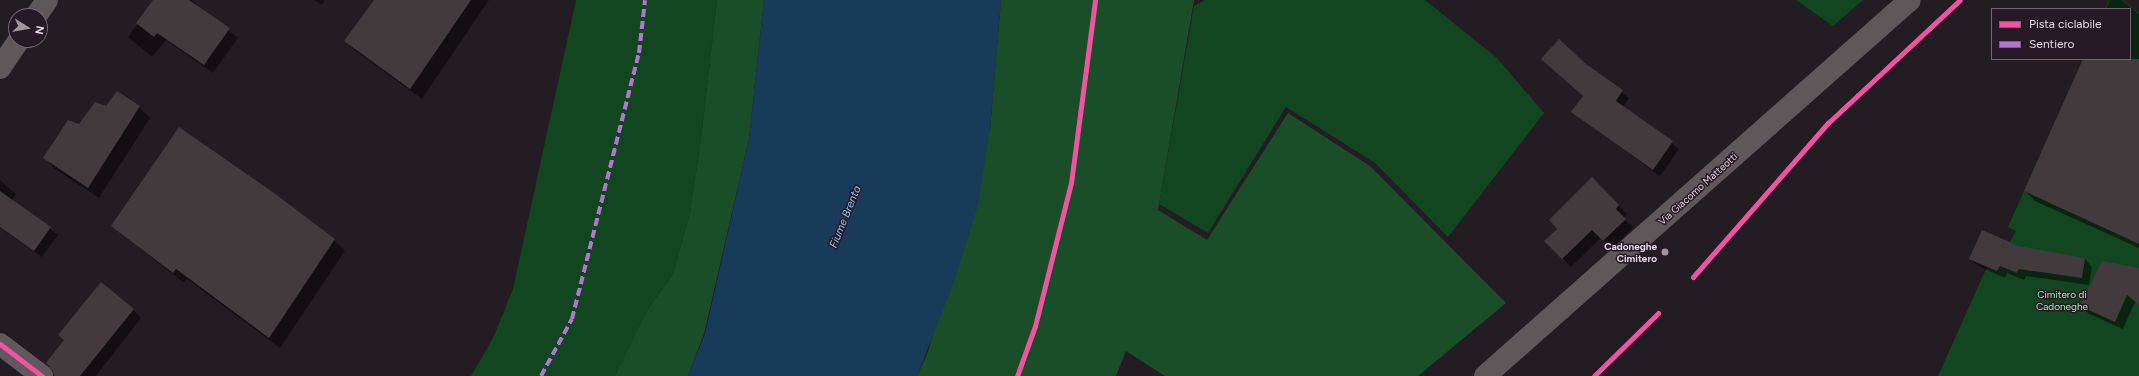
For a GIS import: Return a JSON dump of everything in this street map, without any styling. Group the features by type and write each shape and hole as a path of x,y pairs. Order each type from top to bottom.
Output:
{"main road":[{"name":"Via Giacomo Matteotti","path":"1484,376 1910,0"},
{"path":"0,68 14,48"},
{"path":"1510,376 1512,352"}],"street":[{"path":"0,344 42,376"}],"green space":[{"path":"576,0 717,0 701,139 690,213 673,274 646,312 615,376 471,376 494,336 513,289"},
{"path":"717,0 764,0 749,139 704,334 688,376 615,376 646,312 673,274 690,213 701,139"},
{"path":"1001,0 1194,0 1158,210 1207,240 1288,113 1370,166 1506,303 1418,376 1165,376 1126,351 1116,376 917,376 928,352 990,129"},
{"path":"1205,0 1425,0 1497,58 1544,113 1448,237 1375,163 1286,107 1208,233 1159,204 1194,6"},
{"path":"1796,0 1863,0 1833,26"},
{"name":"Cimitero di Cadoneghe","path":"2109,0 2123,0 2139,13 2139,376 1938,376 1987,267 1969,259 1982,230 2010,242 2016,231 2008,227 2083,60 2131,60 2131,8 2105,8"}],"water":[{"name":"Fiume Brenta","path":"764,0 1001,0 990,129 978,205 954,282 917,376 688,376 705,334 749,139"}],"building":[{"path":"153,0 189,0 230,28 204,65 157,33 154,37 136,23"},
{"path":"374,0 471,0 410,89 344,41"},
{"path":"1559,39 1586,64 1623,90 1616,101 1673,141 1653,170 1571,112 1583,96 1541,59"},
{"path":"2139,59 2139,244 2024,191 2083,60"},
{"path":"117,91 140,106 88,188 43,158 68,120 79,124 95,102 106,106"},
{"path":"179,127 274,193 335,239 269,338 176,269 173,273 111,226"},
{"path":"1592,177 1619,205 1616,209 1626,219 1603,241 1592,230 1562,259 1544,241 1557,229 1549,220"},
{"path":"0,191 51,227 34,251 0,227"},
{"path":"1982,230 2018,246 2085,258 2082,278 2019,269 2017,273 2000,266 1997,271 1969,259"},
{"path":"2102,261 2139,268 2139,305 2127,295 2115,322 2080,306"},
{"path":"101,282 134,309 80,376 54,376 53,371 46,363 64,340 58,335"}],"marked path":[{"path":"541,376 572,319 639,53 645,0"}],"cycle path":[{"path":"1017,376 1035,326 1071,183 1095,0"},
{"path":"1693,277 1828,123 1960,0"},
{"path":"1594,376 1658,313"},
{"path":"0,344 42,376"}],"place":[{"name":"Cadoneghe Cimitero","path":"1665,252"}]}
